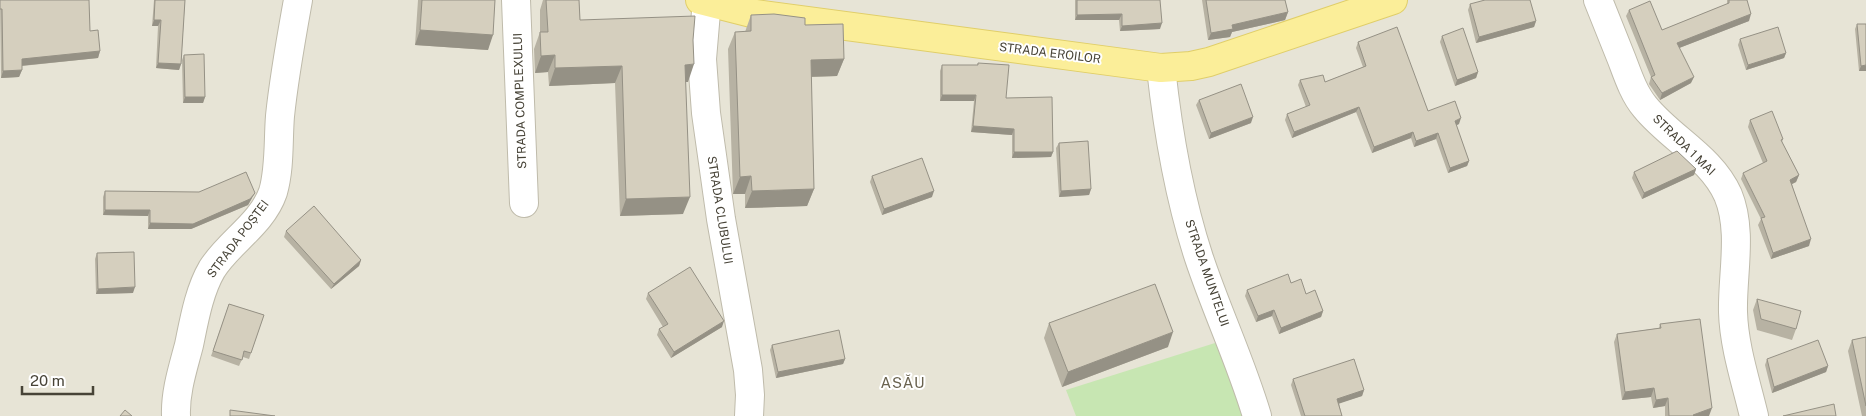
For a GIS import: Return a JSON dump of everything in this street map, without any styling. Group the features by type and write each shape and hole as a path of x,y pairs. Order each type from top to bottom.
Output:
{"main road":[{"name":"STRADA EROILOR","path":"705,1 755,14 1161,68 1191,66 1209,62 1393,0"}],"street":[{"name":"STRADA POȘTEI","path":"176,416 176,403 181,375 205,285 212,269 259,215 272,192 277,170 280,118 298,0"},
{"name":"STRADA COMPLEXULUI","path":"516,0 524,203"},
{"name":"STRADA 1 MAI","path":"1598,0 1632,85 1644,106 1662,125 1708,165 1728,196 1734,218 1735,240 1733,314 1741,367 1754,416"},
{"name":"STRADA CLUBULUI","path":"705,1 702,59 706,113 721,219 748,370 749,416"},
{"name":"STRADA MUNTELUI","path":"1161,68 1168,133 1182,200 1199,258 1257,416"}],"shaded area":[{"path":"0,0 1866,0 1866,416 0,416"}],"green space":[{"path":"1215,343 1232,373 1242,416 1076,416 1066,390"}],"building":[{"path":"0,0 89,0 90,31 98,30 100,51 22,59 22,70 3,71 2,9 0,9"},
{"path":"155,0 185,0 181,64 158,63 161,20 154,20"},
{"path":"422,0 495,0 493,35 420,30"},
{"path":"546,0 579,0 580,20 695,16 694,64 685,65 690,197 626,199 622,66 555,68 555,55 541,56 540,32 548,32"},
{"path":"1077,0 1160,0 1162,23 1122,26 1122,14 1077,15"},
{"path":"1206,0 1285,0 1288,12 1232,25 1233,29 1211,33"},
{"path":"1485,0 1530,0 1536,21 1479,37 1470,4"},
{"path":"1729,0 1747,0 1751,14 1677,43 1694,77 1662,93 1651,77 1655,75 1629,10 1650,1 1662,30 1729,3"},
{"path":"774,14 805,18 805,25 843,24 844,59 811,60 814,189 752,191 751,176 740,177 735,32 751,31 751,15"},
{"path":"1857,24 1866,24 1866,65 1861,66"},
{"path":"1397,27 1428,111 1455,101 1461,118 1455,121 1469,161 1450,168 1438,133 1416,141 1413,132 1374,147 1359,107 1294,132 1287,114 1310,105 1300,80 1323,75 1325,82 1366,66 1358,42"},
{"path":"1778,27 1786,53 1748,65 1740,39"},
{"path":"1463,28 1478,72 1457,80 1442,36"},
{"path":"204,54 205,97 185,97 184,55"},
{"path":"978,63 1009,65 1006,98 1052,97 1053,152 1014,152 1014,129 973,126 976,95 942,95 942,65 978,65"},
{"path":"1241,84 1253,117 1211,133 1199,100"},
{"path":"1772,111 1783,139 1781,140 1799,175 1790,180 1811,239 1773,253 1761,218 1765,217 1743,173 1767,161 1750,120"},
{"path":"1088,141 1091,189 1061,191 1059,143"},
{"path":"1677,151 1696,169 1644,193 1634,172"},
{"path":"922,158 934,191 884,209 872,176"},
{"path":"246,172 255,193 250,199 193,224 150,223 150,210 105,210 105,191 199,192"},
{"path":"314,206 361,260 334,284 286,231"},
{"path":"134,252 135,287 98,289 97,253"},
{"path":"690,267 724,321 674,352 659,329 668,324 648,293"},
{"path":"1288,274 1291,283 1301,279 1306,294 1315,290 1323,311 1281,328 1274,310 1258,316 1247,290"},
{"path":"1155,284 1173,332 1068,372 1049,323"},
{"path":"1757,299 1801,311 1796,329 1761,319"},
{"path":"229,304 264,315 251,353 244,351 242,360 213,351"},
{"path":"1700,319 1712,408 1694,416 1669,416 1668,398 1656,400 1654,388 1625,392 1617,334 1661,328 1660,324"},
{"path":"839,330 845,359 778,372 772,345"},
{"path":"1866,337 1866,406 1852,340"},
{"path":"1818,340 1828,366 1774,387 1767,359"},
{"path":"1354,359 1364,390 1337,399 1342,416 1305,416 1293,379"},
{"path":"1834,404 1836,416 1783,416"},
{"path":"125,410 132,416 120,416"},
{"path":"230,410 275,416 230,416"}],"district":[{"name":"ASĂU","path":"903,382"}]}
